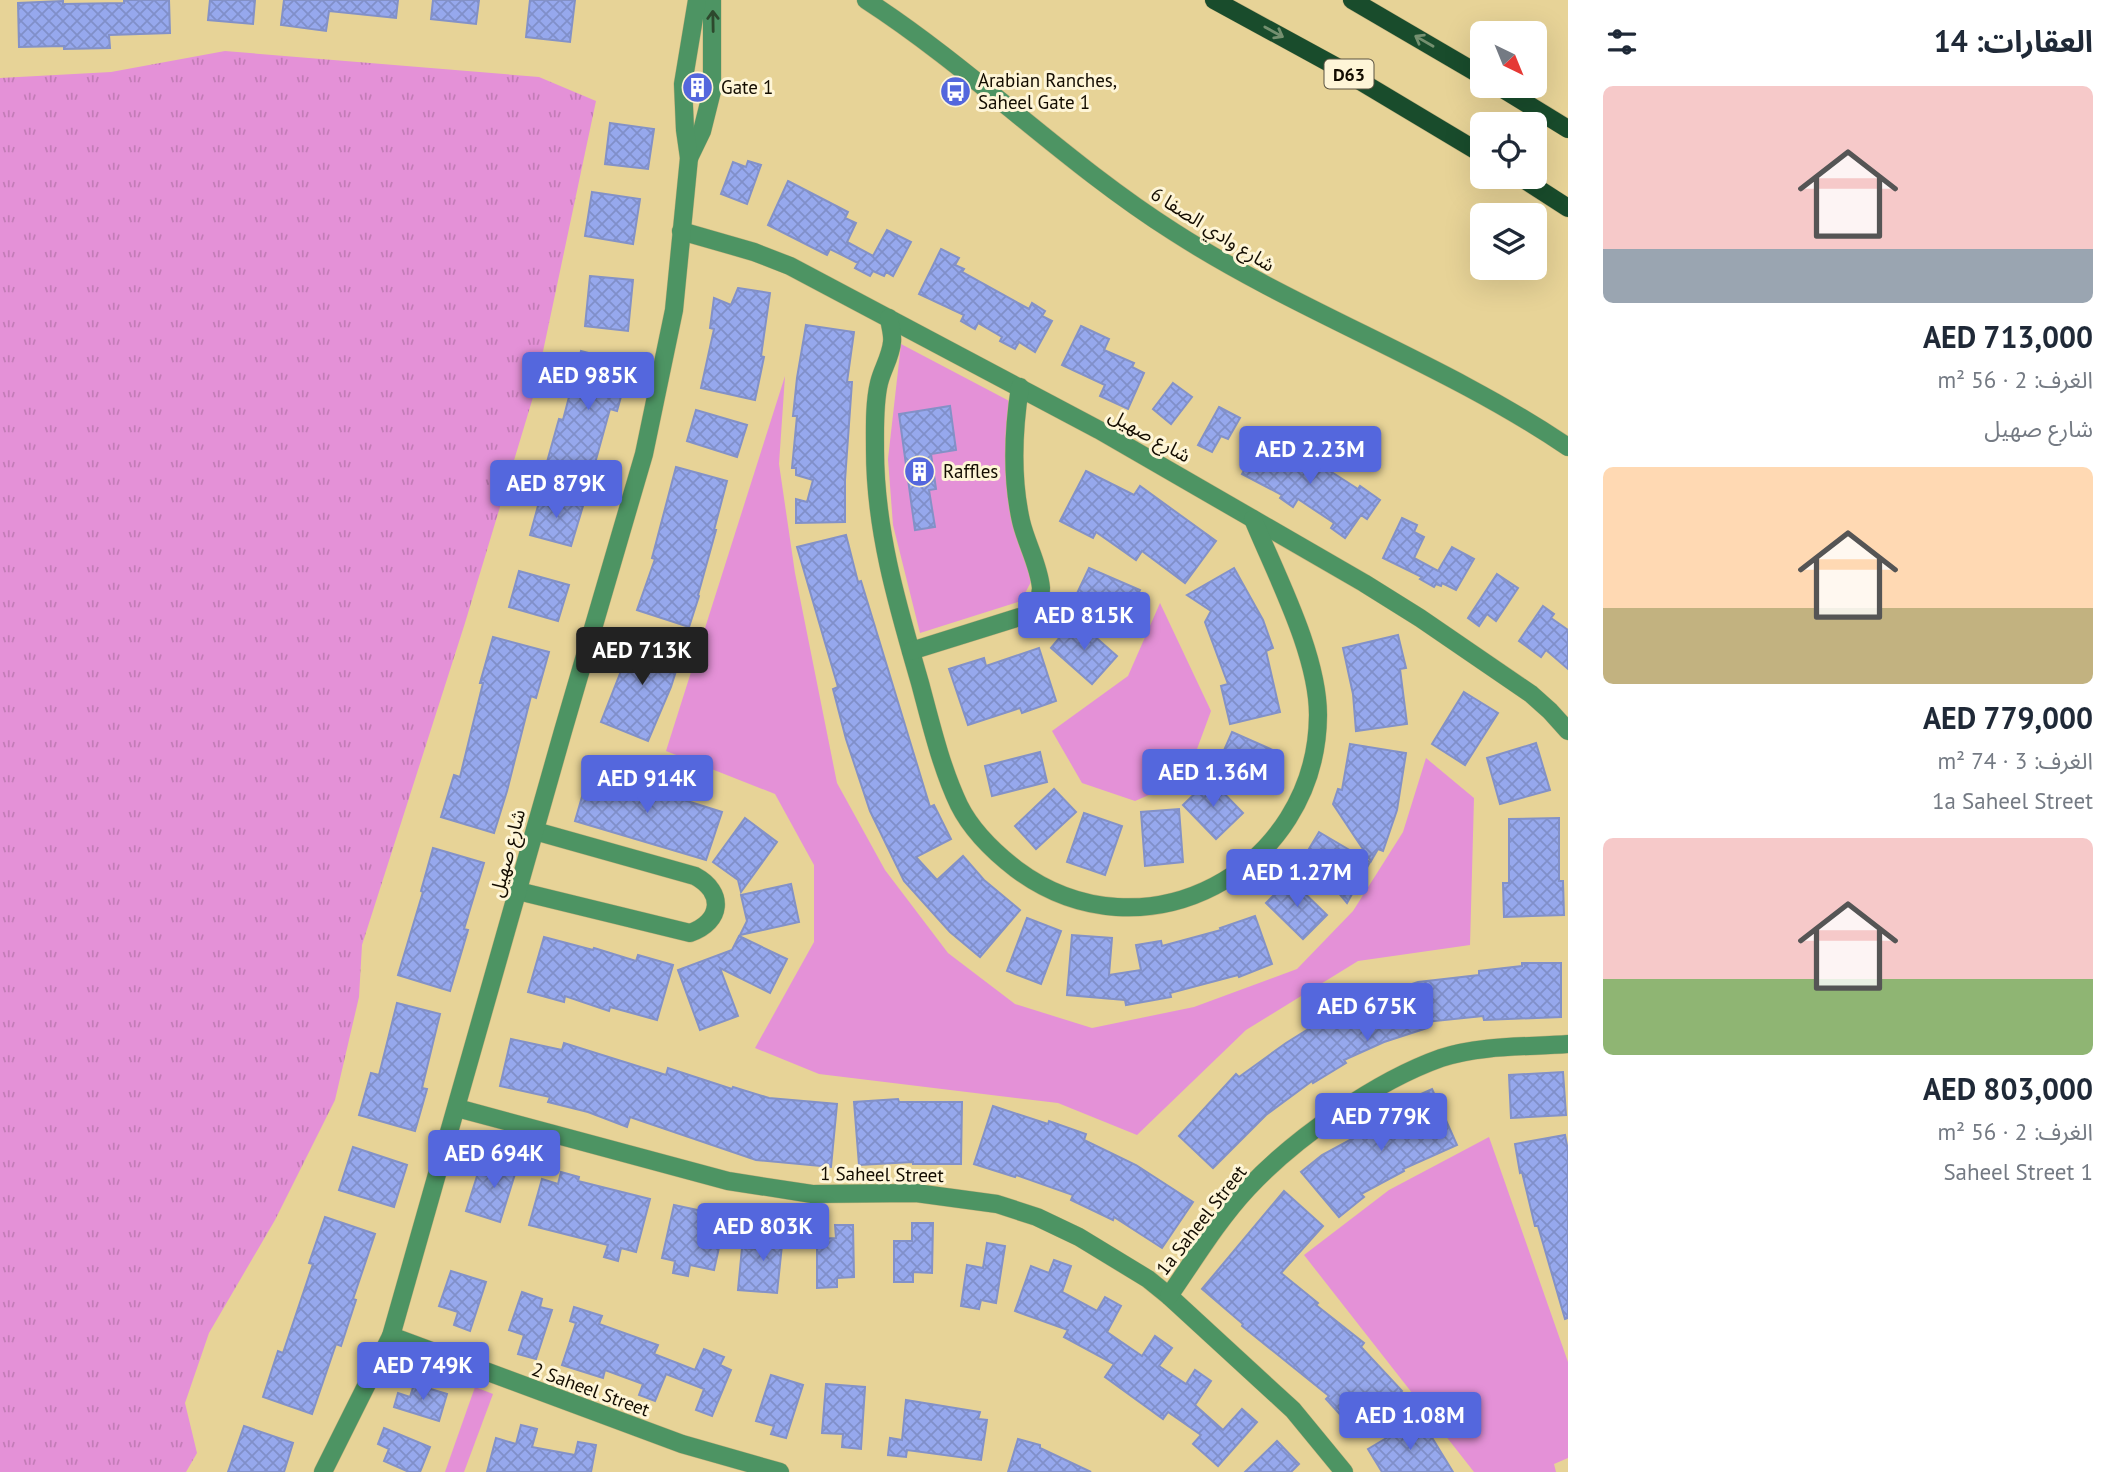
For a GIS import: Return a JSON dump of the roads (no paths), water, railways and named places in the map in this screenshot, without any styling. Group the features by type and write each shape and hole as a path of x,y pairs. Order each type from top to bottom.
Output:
{"main road":[{"name":"D63","path":"1214,0 1335,66 1470,147"},
{"path":"1352,0 1470,69"},
{"path":"1518,98 1568,129"},
{"path":"1539,189 1568,208"}],"street":[{"name":"شارع صهيل","path":"323,1472 391,1336 644,454 674,310 693,130 683,83 697,0"},
{"path":"693,130 712,91 712,0"},
{"name":"شارع وادي الصفا 6","path":"866,0 925,41 1037,132 1171,230 1231,268 1293,301 1523,416 1568,447"},
{"path":"687,57 713,59"},
{"name":"شارع صهيل","path":"681,231 730,244 790,266 1173,471 1364,583 1476,656 1531,694 1568,731"},
{"path":"889,318 892,343 878,384 875,451 880,526 893,588 947,775 960,807 979,835 1002,858 1027,877 1060,894 1096,904 1133,908 1170,903 1205,892 1238,873 1266,849 1289,820 1306,786 1315,750 1318,713 1313,679 1300,634 1252,519"},
{"path":"911,651 1026,615 1039,600 1041,589 1022,523 1014,469 1020,387"},
{"path":"518,891 690,933 701,929 715,912 716,901 712,890 705,881 695,876 535,831"},
{"name":"1a Saheel Street","path":"1169,1296 1247,1189 1297,1143 1360,1100 1442,1058 1489,1049 1568,1044"},
{"name":"1 Saheel Street","path":"457,1108 687,1171 770,1189 812,1194 916,1193 997,1204 1037,1217 1079,1237 1148,1279 1169,1296 1293,1410 1345,1472"},
{"name":"2 Saheel Street","path":"391,1336 682,1444 780,1472"}],"place":[{"name":"Gate 1","path":"698,87"},
{"name":"Arabian Ranches, Saheel Gate 1","path":"955,91"},
{"name":"Raffles","path":"920,471"}]}
